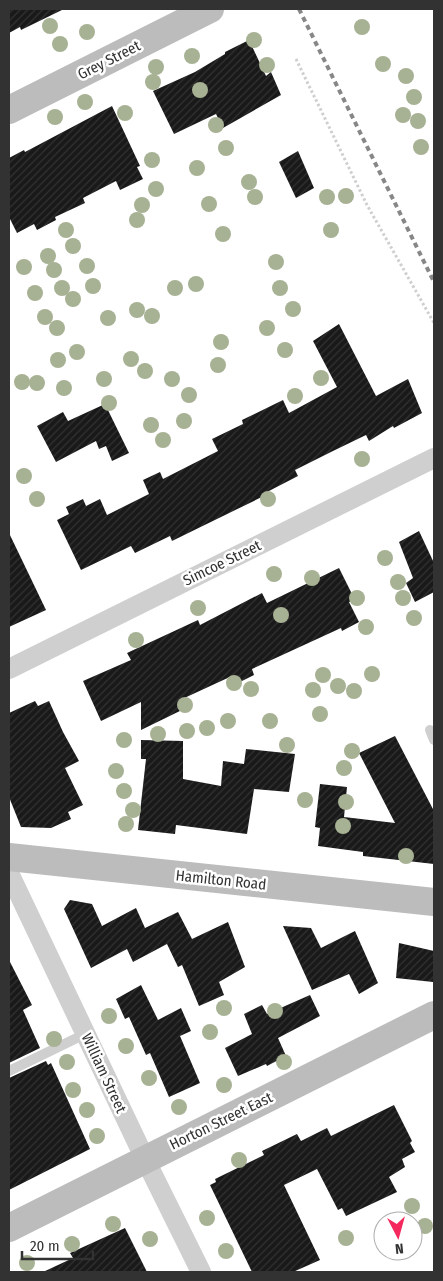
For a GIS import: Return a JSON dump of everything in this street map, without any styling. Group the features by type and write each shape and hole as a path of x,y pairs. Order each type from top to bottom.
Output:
{"street":[{"name":"Grey Street","path":"9,110 210,9"},
{"name":"Simcoe Street","path":"9,668 434,458"},
{"name":"Hamilton Road","path":"9,857 434,902"},
{"name":"William Street","path":"9,873 201,1272"},
{"name":"Horton Street East","path":"9,1228 434,1015"}],"lane":[{"path":"9,1071 85,1034"}],"path":[{"path":"296,59 367,205 434,323"}],"building":[{"path":"9,9 64,9 21,30 20,27 9,33"},
{"path":"249,40 266,76 271,72 281,95 223,128 216,114 174,134 153,91 195,72 225,54 225,52"},
{"path":"112,106 140,166 137,167 143,179 120,190 116,181 83,198 85,203 55,217 56,220 37,230 34,224 17,233 9,217 9,158 24,150 25,152"},
{"path":"298,151 314,188 296,198 279,162"},
{"path":"339,324 376,396 408,379 422,413 394,428 393,426 369,441 366,435 295,470 298,476 267,492 268,494 172,541 170,536 135,553 131,546 81,570 57,520 69,514 66,507 83,499 86,506 100,499 107,515 149,494 143,480 160,472 163,479 218,451 212,439 243,424 242,420 283,400 289,413 337,387 313,341"},
{"path":"105,404 129,453 112,461 106,446 99,449 96,441 56,462 37,426 63,412 68,421"},
{"path":"419,531 434,563 434,592 415,602 406,583 413,578 399,542"},
{"path":"9,533 46,610 9,627"},
{"path":"339,568 355,600 349,602 359,622 342,631 341,628 252,669 254,675 236,684 232,676 180,700 184,709 141,730 141,702 101,721 83,681 131,660 127,653 198,620 200,625 262,593 267,603"},
{"path":"35,701 38,706 49,701 79,761 65,768 83,805 68,812 71,819 51,828 21,827 9,797 9,713"},
{"path":"395,736 434,811 434,864 363,856 363,852 318,846 320,828 315,827 320,784 347,787 344,817 395,823 359,753"},
{"path":"141,740 183,741 183,779 221,786 223,761 244,764 246,749 295,754 289,792 254,789 247,834 176,825 175,834 138,830 146,759 141,759"},
{"path":"70,900 92,904 102,926 136,908 145,928 178,912 192,939 228,922 245,967 219,982 224,995 199,1006 182,965 178,967 167,944 133,962 127,949 91,968 64,909"},
{"path":"283,926 311,928 321,948 355,931 378,983 359,994 349,974 312,990"},
{"path":"399,943 434,951 433,982 396,978"},
{"path":"9,960 32,1005 23,1010 40,1048 9,1063"},
{"path":"141,985 158,1020 181,1008 191,1031 180,1036 200,1083 169,1097 150,1053 146,1055 129,1017 125,1019 116,999"},
{"path":"310,995 320,1016 278,1038 286,1056 267,1066 266,1064 238,1076 225,1048 252,1034 244,1014 262,1005 267,1014"},
{"path":"46,1061 48,1065 51,1063 90,1149 9,1190 9,1078"},
{"path":"394,1105 412,1141 410,1143 415,1152 402,1159 405,1167 389,1177 397,1192 346,1216 342,1208 338,1210 317,1169 284,1185 320,1260 293,1272 252,1272 210,1185 216,1182 215,1179 264,1155 262,1151 297,1134 301,1141 327,1128 331,1136"},
{"path":"125,1228 147,1272 43,1272 73,1258 70,1253"}],"railway":[{"path":"299,9 434,282"}]}
